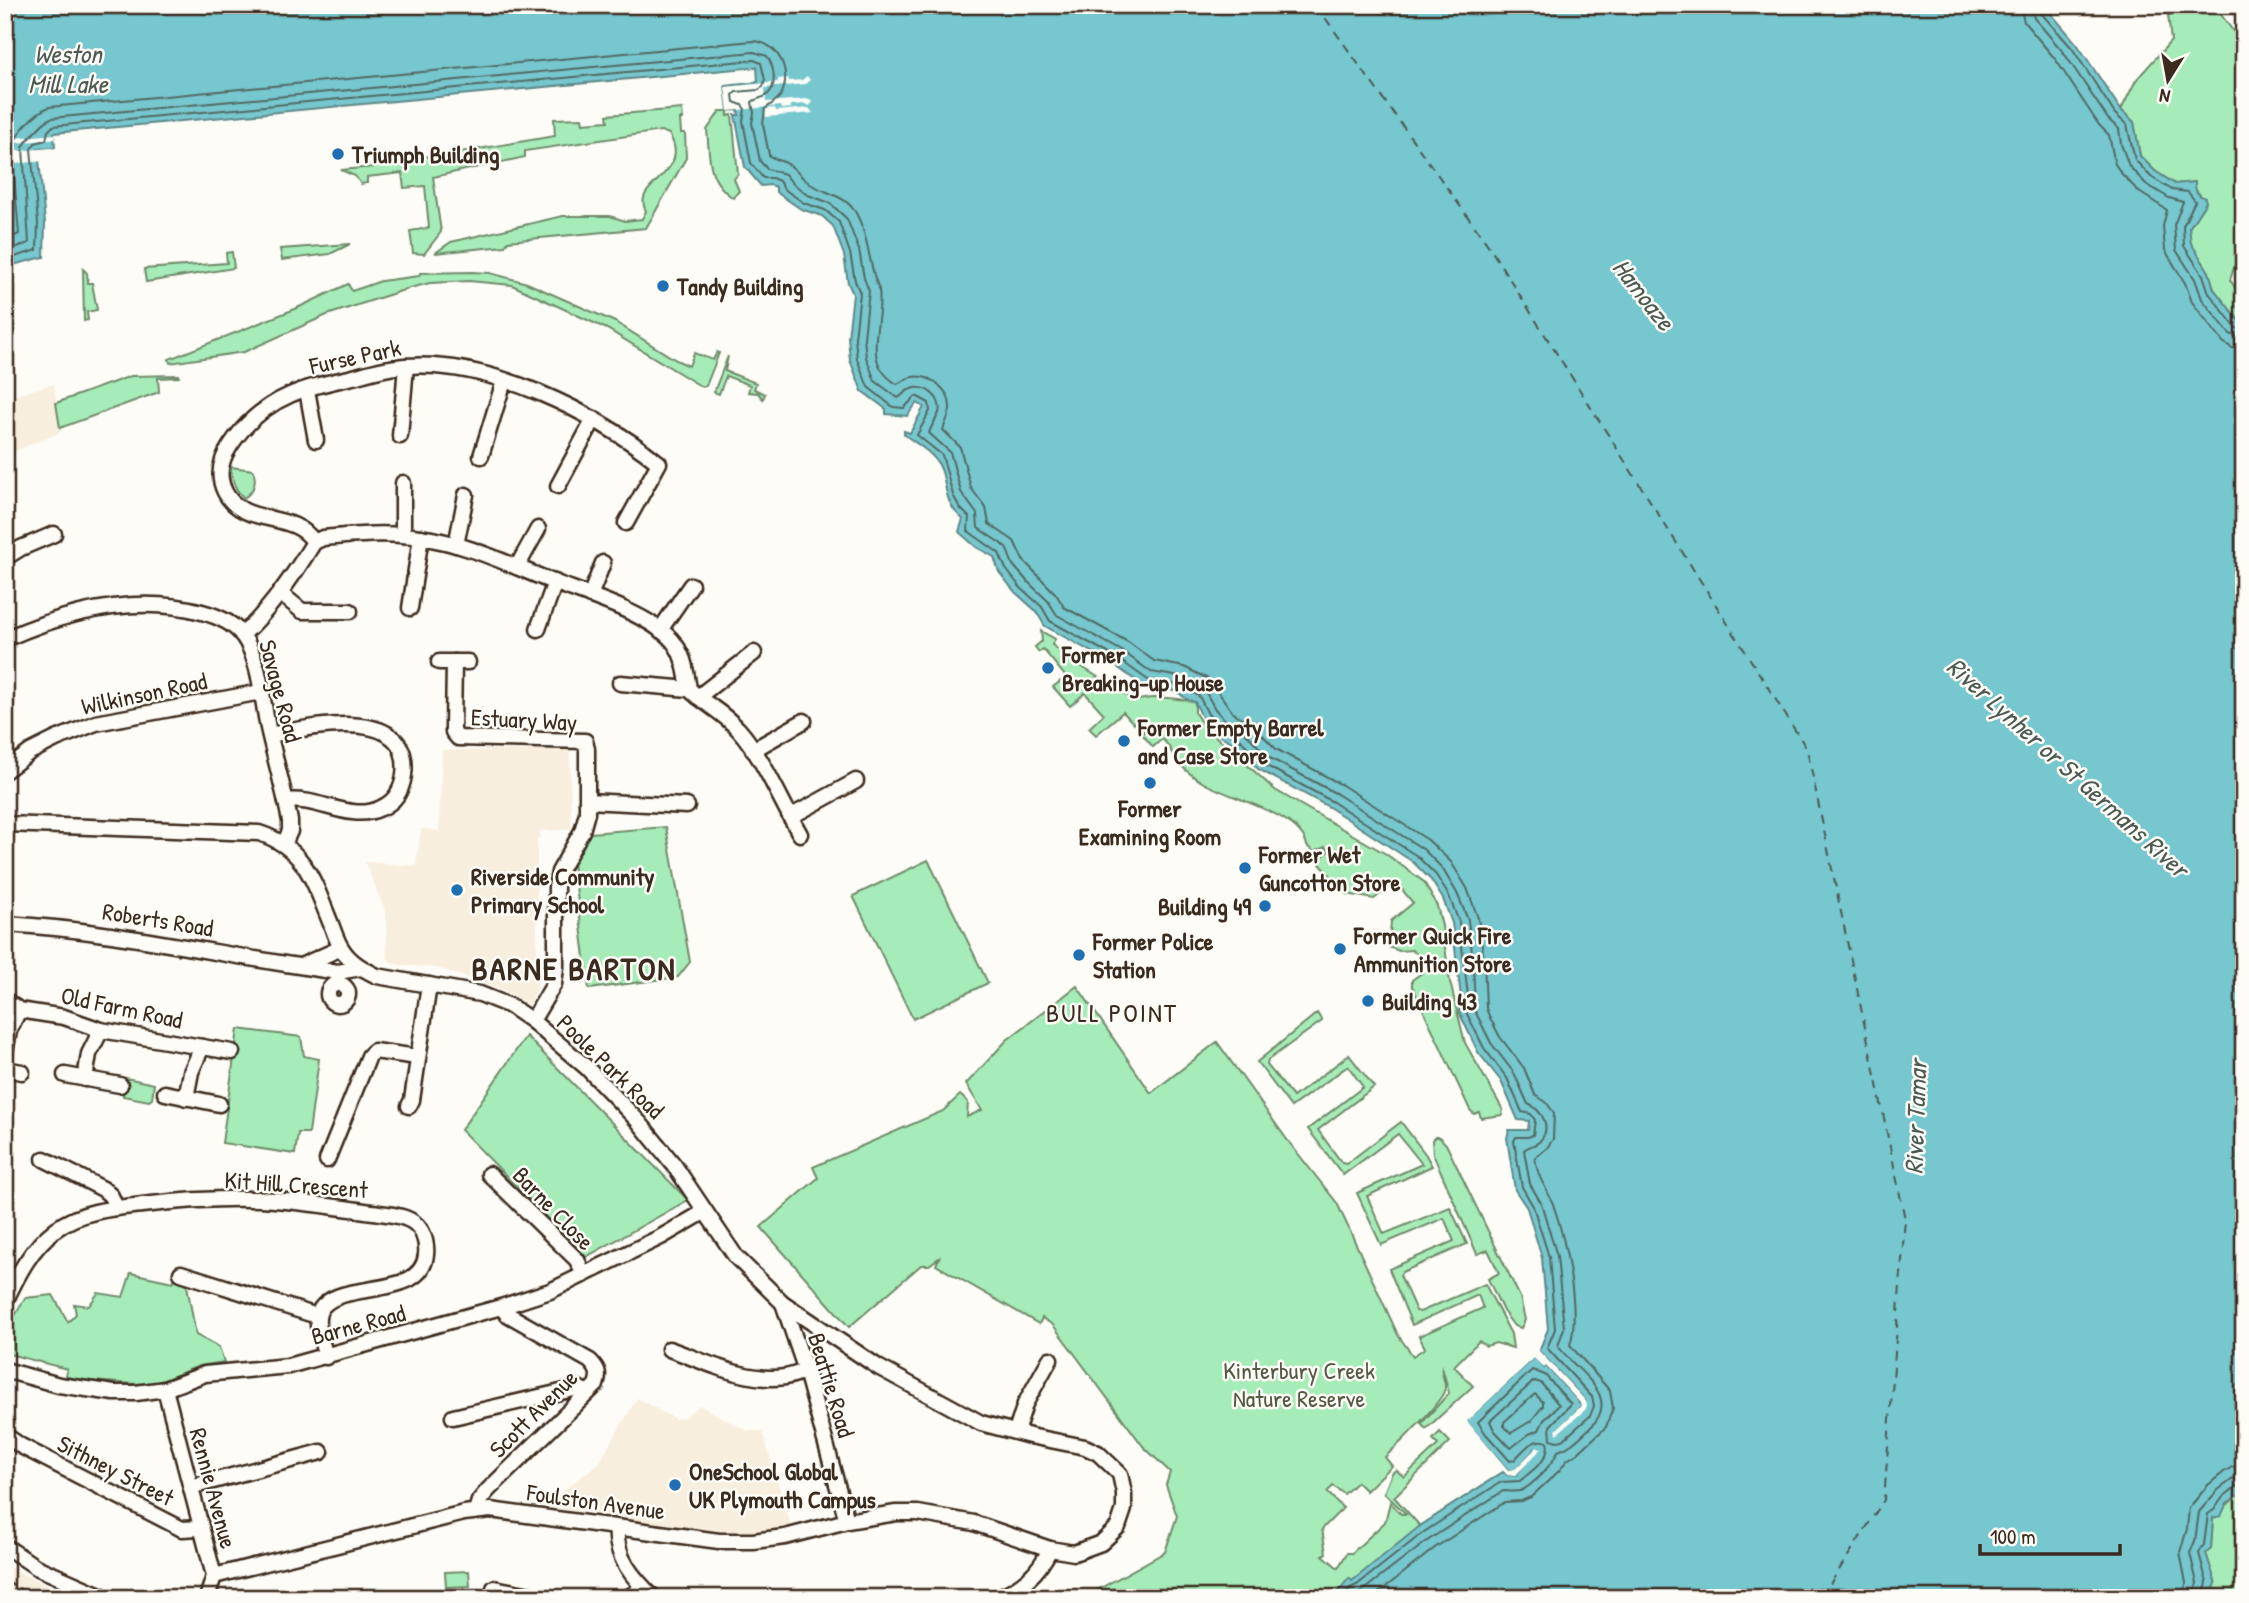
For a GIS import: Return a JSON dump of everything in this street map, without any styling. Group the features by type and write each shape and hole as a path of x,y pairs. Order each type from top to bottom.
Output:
{"street":[{"name":"Furse Park","path":"314,542 308,532 291,523 246,512 224,491 222,461 225,451 258,413 278,399 383,369 406,366 431,366 504,381 594,419 613,430 659,463 626,523"},
{"path":"400,436 406,366"},
{"path":"481,456 504,381"},
{"path":"307,390 316,440"},
{"path":"558,486 594,419"},
{"path":"403,483 403,535"},
{"path":"456,545 466,495"},
{"path":"517,567 537,529"},
{"path":"5,558 54,534"},
{"path":"242,635 260,619 314,542 336,537 421,537 456,545 517,567 625,610 660,630 678,648 697,696"},
{"path":"410,608 421,537"},
{"path":"590,596 603,563"},
{"path":"538,629 555,582"},
{"path":"660,630 691,585"},
{"path":"280,593 302,611 350,611"},
{"name":"Savage Road","path":"5,639 36,625 65,617 102,608 140,605 182,608 213,615 228,622 242,635 250,650 261,692 286,801 290,831 284,844"},
{"path":"697,696 754,653"},
{"name":"Estuary Way","path":"454,662 455,735 458,738 585,741 588,763 587,813 582,831 559,873 555,887 554,984 532,1021"},
{"path":"620,683 697,696 718,710 731,721 753,750 800,834"},
{"name":"Wilkinson Road","path":"5,771 39,748 96,723 261,692"},
{"path":"753,750 804,721"},
{"path":"270,735 312,727 366,726 388,734 403,752 405,765 400,791 392,802 380,809 356,813 298,799 286,801"},
{"path":"790,817 856,781"},
{"path":"587,801 669,799 687,806"},
{"path":"5,824 259,833 284,844 293,850 311,877 341,948 310,967 333,986"},
{"path":"5,934 6,925"},
{"name":"Roberts Road","path":"6,925 112,933 349,972 361,968"},
{"name":"Poole Park Road","path":"341,948 361,968 377,976 480,994 510,1006 532,1021 586,1067 639,1122 674,1165 704,1212"},
{"path":"409,1107 429,985"},
{"name":"Old Farm Road","path":"5,1000 19,1010 64,1017 101,1030 232,1052"},
{"path":"5,1053 9,1031 19,1010"},
{"path":"85,1079 89,1054 101,1030"},
{"path":"186,1098 191,1072 202,1047"},
{"path":"327,1160 369,1056 374,1051 382,1051 418,1057"},
{"path":"5,1069 22,1072"},
{"path":"65,1075 120,1085"},
{"path":"165,1093 219,1104"},
{"path":"53,1159 103,1189 111,1196 116,1208"},
{"name":"Barne Close","path":"489,1174 577,1260 584,1275"},
{"name":"Kit Hill Crescent","path":"5,1302 25,1261 56,1229 85,1215 116,1208 179,1201 275,1200 402,1216 420,1228 426,1256 418,1273 402,1283 335,1297 322,1306 317,1316"},
{"name":"Barne Road","path":"5,1370 60,1385 114,1393 135,1393 165,1389 205,1374 288,1366 550,1291 661,1237 704,1212"},
{"name":"Foulston Avenue","path":"214,1576 476,1511 514,1513 719,1541 753,1541 785,1536 847,1521 897,1513 943,1516 974,1523 1050,1549 1074,1553 1101,1543 1118,1527 1124,1509 1121,1474 1098,1453 1085,1447 981,1423 855,1353 783,1303 736,1257 704,1212"},
{"path":"181,1273 317,1316 326,1357"},
{"name":"Beattie Road","path":"783,1303 806,1371 847,1521"},
{"name":"Scott Avenue","path":"476,1511 478,1501 488,1490 596,1385 599,1377 597,1368 590,1361 507,1314 501,1307"},
{"path":"669,1349 733,1371 760,1377 784,1377 806,1371"},
{"path":"1016,1432 1025,1404 1050,1359"},
{"path":"453,1417 578,1388 586,1392"},
{"name":"Rennie Avenue","path":"165,1389 214,1576 207,1598"},
{"name":"Sithney Street","path":"9,1438 182,1530 201,1528"},
{"path":"191,1487 321,1452"},
{"path":"617,1528 616,1539 622,1559 649,1593 627,1598"},
{"path":"5,1546 36,1567 107,1598"},
{"path":"997,1598 1027,1581 1041,1568 1050,1549"},
{"path":"494,1588 546,1598"}],"shaded area":[{"path":"54,384 61,432 5,455 5,398"},
{"name":"Riverside Community Primary School","path":"442,750 570,750 571,829 540,831 540,838 537,838 537,989 529,1005 499,988 437,968 392,964 387,957 386,913 365,862 416,866 421,829 439,831"},
{"name":"OneSchool Global UK Plymouth Campus","path":"637,1398 675,1419 684,1417 699,1405 747,1431 762,1431 792,1529 735,1534 707,1532 543,1506 599,1463"},
{"path":"5,1566 10,1568 75,1598 5,1598"}],"green space":[{"path":"2190,5 2214,5 2244,46 2244,238 2230,280 2244,300 2244,327 2214,289 2209,272 2190,243 2189,228 2206,202 2195,189 2195,182 2175,184 2155,171 2140,156 2134,122 2121,110 2136,80 2171,41 2168,15"},
{"path":"682,109 681,133 685,133 686,158 646,228 508,241 505,246 435,253 451,242 563,216 610,216 625,221 642,219 646,211 643,201 646,192 674,159 675,148 669,134 661,131 525,151 525,157 433,177 441,232 424,254 413,253 410,231 429,228 425,186 404,188 402,173 367,177 367,183 361,184 355,176 341,170 374,167 379,161 443,155 555,136 554,119 582,118 583,123 608,121 607,115"},
{"path":"720,111 728,111 728,116 732,115 738,174 734,179 739,191 733,198 718,184 711,168 707,130"},
{"path":"350,244 330,254 282,260 280,249"},
{"path":"232,252 234,268 146,282 144,269 227,263 226,253"},
{"path":"83,269 87,273 88,283 92,283 97,310 87,312 88,320 84,321"},
{"path":"420,273 490,273 527,283 615,322 689,366 694,353 713,360 717,352 719,353 706,386 702,387 607,329 512,285 469,281 430,283 410,288 327,315 244,352 170,363 169,359 295,309 348,284 352,291 381,281 419,276"},
{"path":"728,356 725,371 756,383 754,389 765,394 763,399 758,393 748,392 750,385 726,376 719,394 714,392"},
{"path":"179,375 158,378 159,392 60,428 56,403 131,376"},
{"path":"231,467 253,470 254,485 244,498 234,484"},
{"path":"1041,631 1055,639 1052,645 1136,701 1166,698 1195,702 1195,713 1203,725 1275,790 1386,854 1424,882 1437,906 1450,982 1465,1043 1503,1110 1502,1115 1481,1118 1479,1112 1474,1114 1470,1110 1412,986 1412,980 1423,972 1423,958 1412,950 1399,951 1389,947 1391,921 1413,903 1396,882 1374,899 1347,894 1320,864 1329,851 1325,847 1314,852 1307,846 1302,835 1279,816 1198,780 1186,770 1162,739 1153,747 1142,734 1144,731 1137,722 1134,724 1123,712 1096,735 1089,728 1104,714 1085,693 1070,706 1053,687 1066,677 1043,649 1039,652 1035,647 1042,641"},
{"path":"666,827 690,962 678,977 589,989 573,863 590,833"},
{"path":"928,860 988,983 913,1019 853,896"},
{"name":"Kinterbury Creek Nature Reserve","path":"1077,986 1151,1093 1217,1042 1288,1141 1337,1203 1398,1335 1413,1356 1425,1348 1419,1336 1483,1308 1478,1295 1412,1325 1389,1269 1454,1241 1444,1218 1381,1245 1357,1193 1422,1164 1398,1134 1343,1175 1308,1129 1363,1087 1348,1066 1291,1107 1257,1062 1317,1013 1322,1021 1268,1060 1267,1065 1293,1097 1349,1055 1374,1087 1318,1130 1342,1163 1346,1164 1401,1122 1432,1166 1367,1196 1384,1234 1450,1207 1467,1244 1402,1272 1400,1275 1416,1311 1420,1312 1485,1284 1511,1334 1513,1348 1496,1343 1486,1346 1479,1341 1454,1366 1473,1386 1426,1429 1421,1424 1449,1393 1442,1367 1445,1385 1443,1394 1385,1457 1392,1466 1366,1491 1357,1482 1344,1494 1333,1486 1327,1492 1343,1508 1322,1529 1326,1553 1323,1555 1338,1568 1347,1553 1352,1553 1385,1522 1390,1502 1401,1514 1406,1514 1384,1493 1392,1473 1396,1470 1404,1477 1438,1445 1433,1439 1440,1432 1450,1442 1394,1497 1420,1526 1503,1472 1394,1598 1083,1598 1165,1552 1177,1516 1166,1485 1170,1472 1143,1446 1053,1325 1042,1318 1039,1324 936,1265 939,1258 929,1265 921,1265 849,1327 761,1227 818,1178 813,1167 943,1111 960,1095 968,1102 967,1117 982,1110 966,1084 1007,1040"},
{"path":"238,1029 301,1037 304,1056 319,1059 309,1133 298,1133 295,1154 222,1143"},
{"path":"526,1036 688,1200 586,1257 461,1130"},
{"path":"126,1078 154,1084 152,1099 149,1101 123,1096"},
{"path":"1439,1137 1446,1144 1520,1297 1525,1320 1521,1328 1514,1326 1503,1311 1488,1279 1499,1273 1488,1250 1477,1254 1433,1154 1432,1140"},
{"path":"131,1273 173,1282 176,1276 186,1280 196,1335 219,1347 224,1362 199,1366 158,1382 137,1384 66,1377 67,1369 5,1353 8,1328 25,1298 53,1295 68,1322 76,1314 74,1304 89,1306 98,1293 123,1297"},
{"path":"2244,1492 2244,1598 2209,1598 2211,1570 2206,1553 2211,1549 2213,1518"},
{"path":"469,1571 470,1586 446,1587 445,1572"}],"water":[{"path":"5,5 2044,5 2077,44 2121,110 2134,122 2140,156 2155,171 2175,184 2195,182 2197,192 2205,198 2206,202 2189,228 2191,243 2209,272 2214,289 2244,327 2244,1492 2227,1503 2221,1516 2213,1518 2211,1549 2206,1553 2216,1584 2209,1598 1333,1598 1349,1578 1352,1581 1420,1526 1503,1472 1516,1476 1537,1447 1515,1470 1508,1470 1466,1421 1535,1357 1581,1406 1586,1401 1539,1351 1548,1329 1542,1258 1527,1208 1515,1190 1507,1138 1509,1130 1528,1130 1529,1121 1518,1120 1501,1081 1478,1052 1459,1012 1461,997 1452,923 1443,899 1431,880 1413,862 1329,807 1258,769 1235,744 1217,734 1202,717 1195,702 1176,691 1146,688 1113,664 1045,626 1036,611 1015,592 999,572 994,557 976,547 959,532 963,519 951,504 940,466 928,452 904,434 904,431 910,433 924,407 917,403 907,416 886,414 886,409 862,391 850,360 848,337 853,294 848,283 844,255 833,226 822,216 801,209 776,192 776,187 761,186 745,167 735,115 739,115 738,110 728,111 725,86 758,82 757,67 54,133 55,147 38,149 45,223 44,257 5,267"}],"pier":[{"path":"807,76 810,80 805,84 765,88 766,102 806,99 812,101 810,106 805,104 781,109 780,106 728,111 725,87 778,82 778,79 788,78 789,81 802,80"},
{"path":"775,108 776,111 809,108 813,113 766,117 765,109"},
{"path":"55,134 55,139 5,144 5,139"},
{"path":"52,148 52,151 42,152 43,161 5,165 5,152"},
{"path":"1538,1342 1539,1351 1586,1401 1587,1406 1557,1434 1556,1430 1581,1404 1546,1366 1544,1368 1534,1358 1467,1421 1508,1470 1515,1469 1537,1447 1542,1448 1515,1476 1507,1475 1463,1421 1533,1354 1545,1363 1536,1352"}],"ferry route":[{"path":"1316,5 1488,245 1807,749 1905,1219 1884,1500 1821,1598"}],"railway":[{"path":"5,1581 36,1598"}],"place":[{"name":"Triumph Building","path":"338,154"},
{"name":"Tandy Building","path":"663,286"},
{"name":"Former Breaking-up House","path":"1048,668"},
{"name":"Former Empty Barrel and Case Store","path":"1124,741"},
{"name":"Former Examining Room","path":"1150,783"},
{"name":"Former Wet Guncotton Store","path":"1245,868"},
{"name":"Riverside Community Primary School","path":"457,890"},
{"name":"Building 49","path":"1265,906"},
{"name":"Former Quick Fire Ammunition Store","path":"1340,949"},
{"name":"Former Police Station","path":"1079,955"},
{"name":"Building 43","path":"1368,1001"},
{"name":"OneSchool Global UK Plymouth Campus","path":"675,1485"}],"district":[{"name":"BARNE BARTON","path":"574,968"},
{"name":"BULL POINT","path":"1112,1012"}],"water label":[{"name":"Weston Mill Lake","path":"68,68"},
{"name":"Hamoaze","path":"1644,294"},
{"name":"River Lynher or St Germans River","path":"2068,767"},
{"name":"River Tamar","path":"1915,1117"}]}
